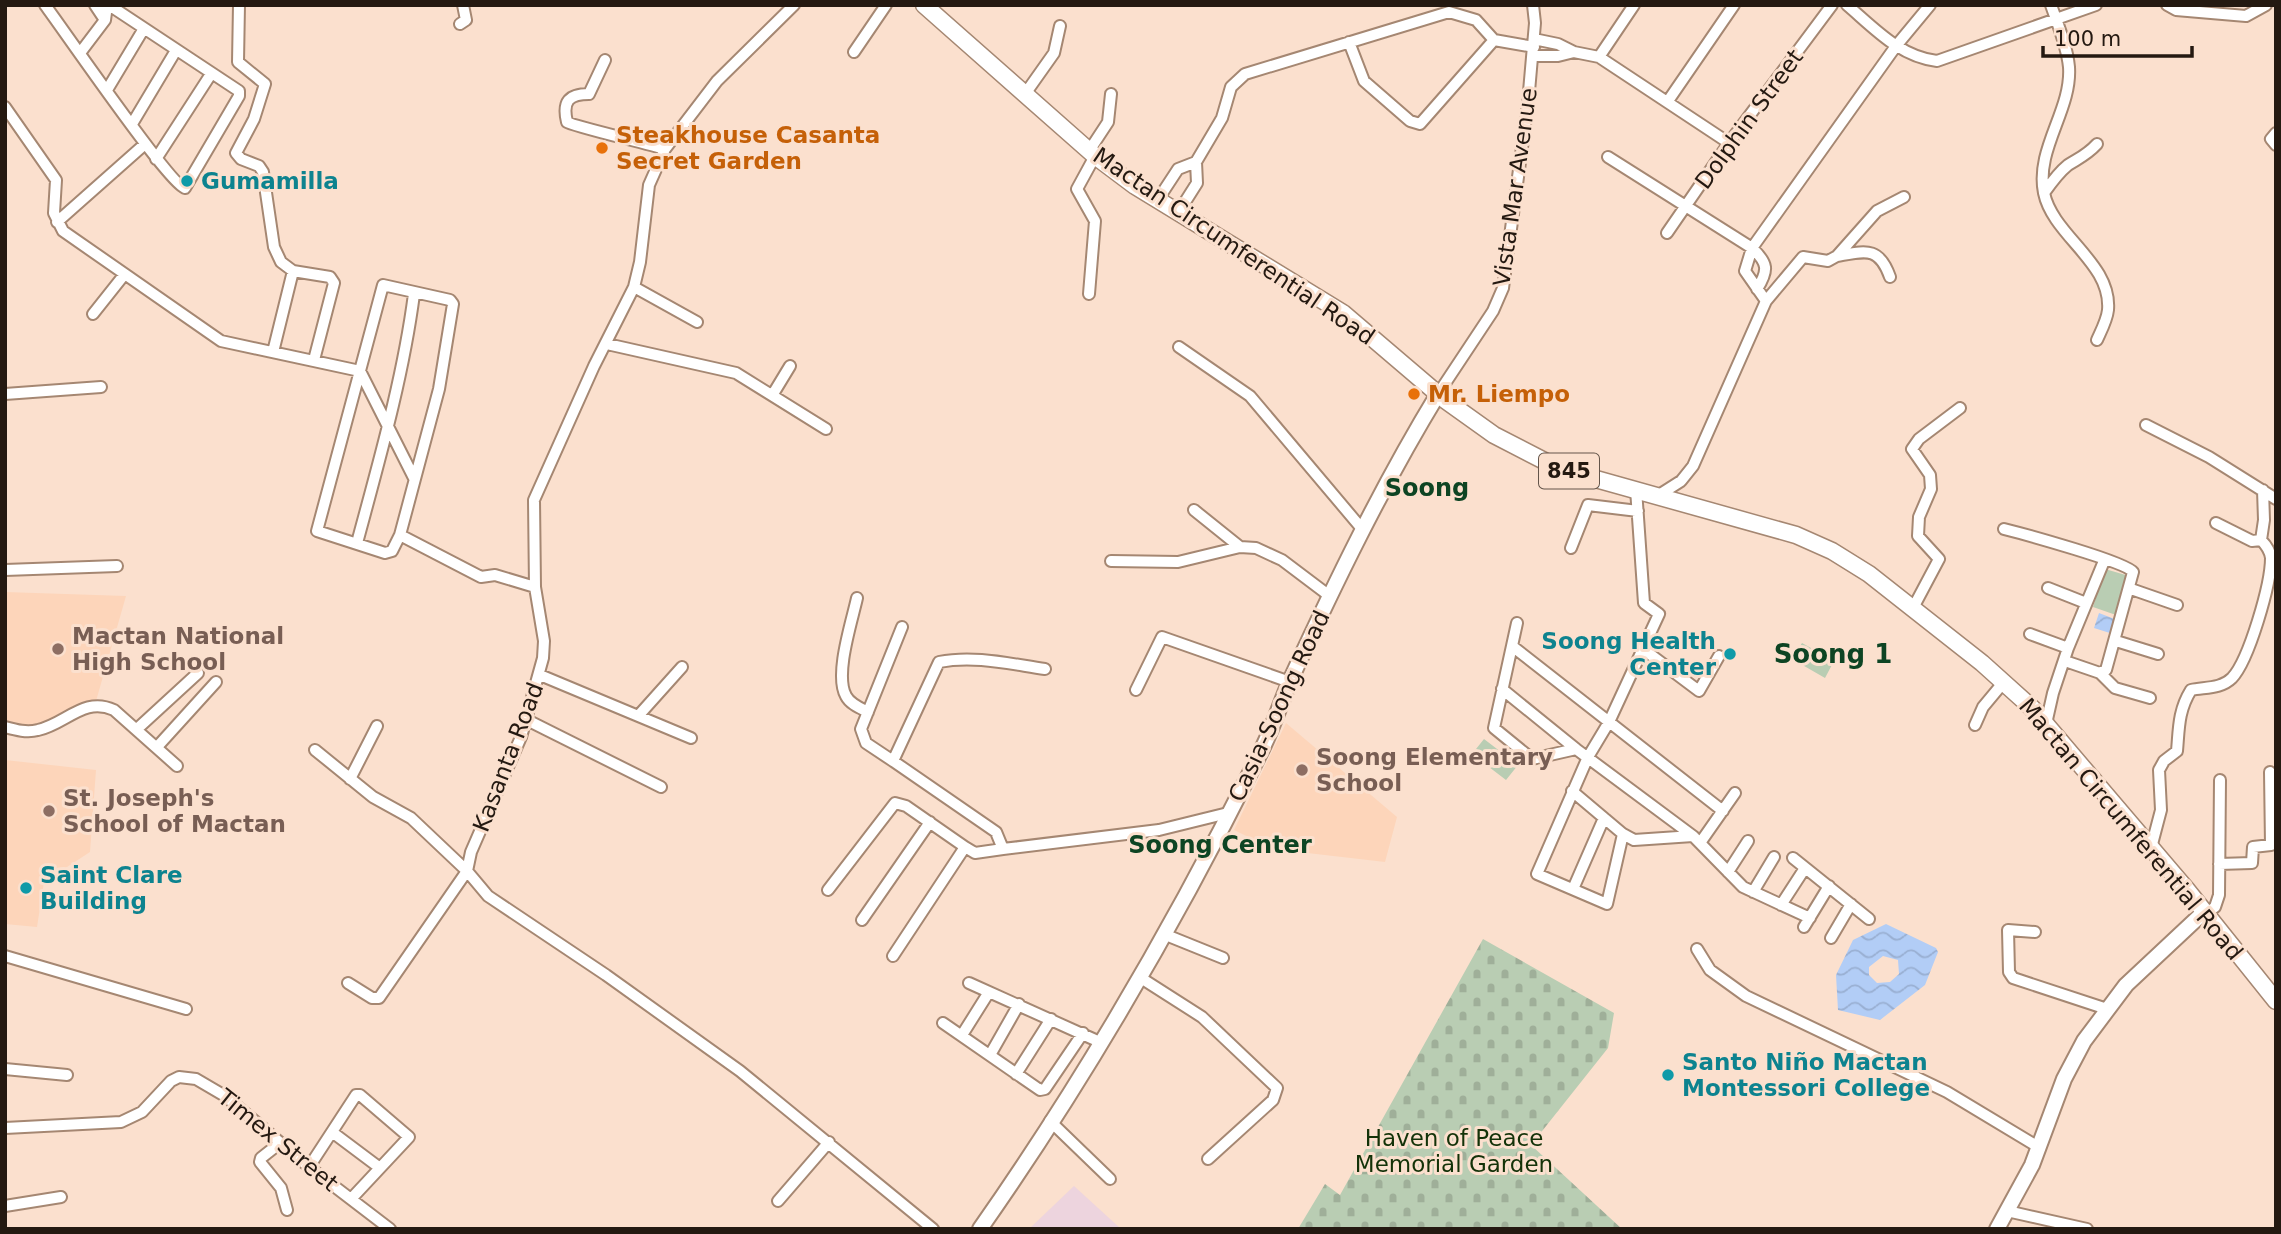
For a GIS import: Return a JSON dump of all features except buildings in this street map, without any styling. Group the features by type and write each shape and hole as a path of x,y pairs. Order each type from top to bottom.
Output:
{"main road":[{"name":"Mactan Circumferential Road","path":"924,5 1092,154 1157,201 1343,313 1438,394 1494,435 1560,468 1768,525 1832,551 1913,608 2032,708 2276,1001"}],"street":[{"path":"45,5 156,159 176,184 185,187 239,96 236,88 176,52 108,5 105,20 80,53"},
{"path":"94,5 105,20"},
{"path":"239,5 238,62 265,84 254,119 236,153 241,159 259,166 263,172 274,247 281,262 293,271 333,280 314,360"},
{"path":"460,24 466,20 463,5"},
{"name":"Kasanta Road","path":"348,983 372,998 379,998 409,951 467,871 471,852 527,720 540,675 544,641 535,587 534,500 592,369 634,288 640,262 646,197 665,149 717,81 794,5"},
{"path":"854,52 886,5"},
{"name":"Vista Mar Avenue","path":"1438,394 1493,311 1503,288 1534,47 1533,5"},
{"path":"1599,57 1634,5"},
{"path":"1668,102 1734,5"},
{"name":"Dolphin Street","path":"1667,233 1729,143 1832,5"},
{"path":"1847,5 1896,46 1918,59 1937,61 2096,5"},
{"path":"1766,301 1745,267 1752,248 1896,46 1930,5"},
{"path":"2051,5 2069,69 2064,97 2046,153 2044,193 2056,220 2094,268 2106,293 2108,308 2097,340"},
{"path":"2167,5 2176,9 2246,16 2266,5"},
{"path":"1178,213 1197,183 1196,162 1222,118 1231,87 1245,75 1449,12 1476,20 1494,40 1534,47 1558,56 1574,52"},
{"path":"1026,94 1054,53 1060,26"},
{"path":"107,90 143,30"},
{"path":"1349,42 1364,81 1410,121 1420,124 1494,40"},
{"path":"1534,47 1558,44 1574,52 1599,57 1729,143"},
{"path":"132,124 176,52"},
{"path":"605,60 589,94 575,94 568,99 565,106 567,122 574,127 598,129 665,149"},
{"path":"156,159 211,74"},
{"path":"1089,294 1095,221 1077,189 1108,122 1111,94"},
{"path":"5,107 56,180 57,222 63,231 221,341 360,371"},
{"path":"2276,133 2271,139 2276,145"},
{"path":"57,222 145,144"},
{"path":"2044,193 2058,173 2085,157 2097,144"},
{"path":"1608,157 1752,248 1766,262 1767,269 1757,289"},
{"path":"1157,201 1178,169 1196,162"},
{"path":"1659,495 1681,481 1693,466 1766,301 1803,257 1828,261 1837,256 1878,211 1904,197"},
{"path":"1837,256 1871,252 1879,256 1890,277"},
{"path":"273,352 293,271"},
{"path":"93,314 124,275"},
{"path":"383,285 450,300 453,304 439,389 400,535 392,551 385,553 317,531 360,371 383,285"},
{"path":"634,288 697,322"},
{"path":"357,543 386,424 406,358 414,294"},
{"path":"607,344 736,373 826,429"},
{"path":"1179,347 1250,396 1363,530"},
{"path":"773,394 790,366"},
{"path":"360,371 414,478"},
{"path":"5,394 101,387"},
{"name":"Casia-Soong Road","path":"980,1229 1102,1043 1166,934 1264,743 1290,682 1398,459 1438,394"},
{"path":"1913,608 1939,559 1918,536 1919,517 1931,489 1930,475 1912,449 1919,439 1960,408"},
{"path":"2146,425 2209,457 2276,499"},
{"path":"1623,834 1607,904 1537,874 1572,791 1609,722 1659,614 1644,603 1636,489"},
{"path":"2151,848 2161,810 2159,770 2164,761 2177,751 2177,728 2185,699 2190,691 2218,687 2232,678 2245,655 2258,615 2273,554 2261,540 2264,520 2263,490"},
{"path":"1571,548 1587,505 1638,511"},
{"path":"1194,510 1240,547"},
{"path":"2216,523 2252,541 2261,540"},
{"path":"2004,529 2059,544 2104,561 2114,559 2129,566 2134,578 2106,670 2100,673"},
{"path":"400,535 481,577 495,575 535,587"},
{"path":"1111,561 1178,562 1240,547 1256,548 1274,556 1331,597"},
{"path":"2046,724 2053,692 2068,648 2104,561"},
{"path":"5,570 117,565"},
{"path":"2048,589 2086,603"},
{"path":"2131,589 2177,605"},
{"path":"857,598 843,667 844,690 851,702 868,712"},
{"path":"1517,623 1494,728 1528,758 1576,749"},
{"path":"902,626 861,729 866,743 996,832 1003,849"},
{"path":"2030,634 2068,648"},
{"path":"1136,690 1162,637 1290,682"},
{"path":"2116,641 2158,654"},
{"path":"1512,646 1723,811"},
{"path":"1643,649 1699,691 1719,656"},
{"path":"894,761 939,662 953,659 989,661 1045,670"},
{"path":"2064,661 2100,673 2115,688 2150,698"},
{"path":"639,715 682,667"},
{"path":"137,729 198,673"},
{"path":"540,675 691,738"},
{"path":"157,747 216,682"},
{"path":"1975,725 1983,707 2003,683"},
{"path":"1502,689 1576,749 1697,840 1743,887 1781,905 1807,923 1829,886"},
{"path":"2032,708 2053,692"},
{"path":"5,727 23,732 39,730 85,707 103,705 114,709 177,765"},
{"path":"527,720 661,787"},
{"path":"350,779 377,726"},
{"path":"314,750 373,797 411,818 467,871 488,896 718,1055 829,1142 933,1229"},
{"path":"2219,864 2252,863 2253,847 2272,845 2270,772"},
{"path":"1997,1229 2040,1148 2064,1079 2084,1041 2126,985 2218,902 2220,780"},
{"path":"1572,791 1623,834 1634,840 1697,840 1735,793"},
{"path":"828,890 892,805 906,806 975,853 1159,830 1228,813"},
{"path":"1573,889 1604,818"},
{"path":"862,920 930,822"},
{"path":"1728,872 1748,841"},
{"path":"893,957 965,847"},
{"path":"1753,892 1774,858"},
{"path":"1793,858 1869,919"},
{"path":"1781,905 1805,868"},
{"path":"1831,938 1851,904"},
{"path":"2035,932 2008,930 2009,972 2013,978 2107,1009"},
{"path":"1166,934 1223,958"},
{"path":"1697,949 1710,970 1746,996 1947,1092 2040,1148"},
{"path":"5,956 186,1009"},
{"path":"1141,978 1202,1017 1277,1088 1273,1100 1208,1159"},
{"path":"969,983 1102,1043"},
{"path":"962,1035 989,992"},
{"path":"990,1055 1019,1004"},
{"path":"1016,1074 1051,1018"},
{"path":"943,1023 1036,1089 1045,1089 1083,1033"},
{"path":"5,1069 67,1075"},
{"name":"Timex Street","path":"5,1128 121,1122 134,1118 165,1086 179,1077 196,1079 212,1086 351,1199 375,1224 390,1229"},
{"path":"309,1167 356,1095 360,1095 409,1137 351,1199"},
{"path":"1050,1121 1110,1179"},
{"path":"332,1132 380,1168"},
{"path":"778,1201 829,1142"},
{"path":"281,1143 261,1158 260,1163 281,1188 287,1210"},
{"path":"5,1206 61,1197"},
{"path":"2007,1211 2087,1229"}],"shaded area":[{"name":"Mactan National High School","path":"5,592 126,596 96,701 34,729 5,723"},
{"name":"Soong Elementary School","path":"1286,723 1397,817 1385,862 1273,849 1234,830"},
{"name":"St. Joseph's School of Mactan","path":"5,760 96,770 90,852 44,882 37,927 5,924"},
{"path":"1074,1186 1121,1229 1029,1229"}],"green space":[{"path":"2105,569 2129,576 2116,615 2093,607"},
{"path":"1802,643 1834,661 1825,678 1792,659"},
{"path":"1484,739 1518,765 1506,780 1472,754"},
{"name":"Haven of Peace Memorial Garden","path":"1483,939 1614,1013 1608,1048 1531,1145 1622,1229 1298,1229 1325,1184 1340,1195"}],"water":[{"path":"2099,613 2117,620 2113,634 2094,628"},
{"path":"1886,924 1936,948 1938,952 1925,985 1880,1020 1838,1010 1836,975 1853,940","holes":["1883,956 1898,960 1899,974 1890,982 1877,983 1869,975 1869,967"]}],"place":[{"name":"Steakhouse Casanta Secret Garden","path":"602,148"},
{"name":"Gumamilla","path":"187,181"},
{"name":"Mr. Liempo","path":"1414,394"},
{"name":"Mactan National High School","path":"58,649"},
{"name":"Soong Health Center","path":"1730,654"},
{"name":"Soong Elementary School","path":"1302,770"},
{"name":"St. Joseph's School of Mactan","path":"49,811"},
{"name":"Saint Clare Building","path":"26,888"},
{"name":"Santo Niño Mactan Montessori College","path":"1668,1075"}],"district":[{"name":"Soong","path":"1427,488"},
{"name":"Soong 1","path":"1833,654"},
{"name":"Soong Center","path":"1220,845"}]}
